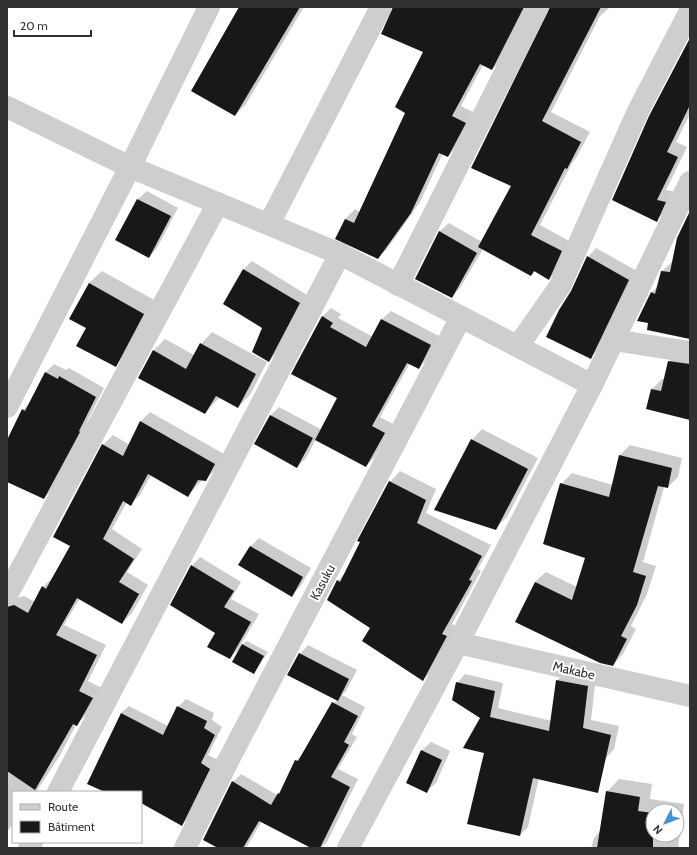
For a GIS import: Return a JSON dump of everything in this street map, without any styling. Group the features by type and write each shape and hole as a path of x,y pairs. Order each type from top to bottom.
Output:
{"street":[{"path":"7,408 130,167 209,7"},
{"path":"269,224 381,7"},
{"path":"398,285 538,7"},
{"path":"518,346 560,286 638,111 690,11"},
{"path":"7,107 130,167 340,254 592,385"},
{"path":"348,848 458,643 592,385 690,182"},
{"path":"7,596 65,485 114,400 218,203"},
{"path":"59,791 340,254"},
{"name":"Kasuku","path":"185,848 229,760 377,480 460,317"},
{"path":"613,340 690,352"},
{"name":"Makabe","path":"458,643 690,696"}],"building":[{"path":"239,7 300,7 235,116 191,91"},
{"path":"393,7 524,7 492,70 480,64 452,116 466,123 448,157 439,153 411,213 378,259 335,239 345,219 354,223 405,113 395,107 423,52 381,34"},
{"path":"550,7 601,7 542,121 581,142 567,169 565,168 531,235 562,251 549,280 534,271 531,276 478,247 511,186 471,168"},
{"path":"690,38 690,105 667,152 678,157 657,200 666,202 657,222 612,200 649,116"},
{"path":"137,199 171,216 149,258 115,240"},
{"path":"690,211 690,339 647,330 648,323 637,321 651,292 655,294 661,271 670,272 677,238"},
{"path":"439,231 477,253 452,298 415,279"},
{"path":"587,256 629,280 591,359 546,337 559,310 571,291"},
{"path":"243,269 300,303 269,362 252,352 262,328 223,304"},
{"path":"89,283 144,314 116,367 76,346 86,328 69,319"},
{"path":"322,316 333,323 330,327 366,347 381,319 431,345 419,369 407,363 372,426 385,433 366,467 315,440 337,398 291,374"},
{"path":"200,343 256,374 238,408 216,396 205,414 138,378 153,350 186,369"},
{"path":"668,361 690,364 690,420 646,409 651,389 661,391"},
{"path":"45,372 58,379 59,376 96,397 79,431 80,432 44,499 7,482 7,440 22,409 25,411"},
{"path":"270,415 313,438 297,468 254,444"},
{"path":"140,421 215,464 206,481 198,480 188,497 148,474 131,506 123,501 103,539 134,559 119,582 139,594 122,624 77,598 56,635 97,655 79,691 93,698 77,726 73,724 35,790 7,771 7,607 14,605 28,613 42,586 46,589 70,546 53,537 102,444 123,456"},
{"path":"471,439 528,469 496,530 434,510"},
{"path":"619,455 672,468 668,488 658,486 633,572 646,576 637,605 621,636 627,639 613,666 600,663 515,622 535,582 572,600 585,558 543,544 560,483 609,497"},
{"path":"389,481 426,500 417,523 482,556 469,580 472,581 442,634 447,636 423,681 362,641 370,628 327,600 337,580 340,582 360,542 357,541"},
{"path":"250,546 303,577 292,597 238,565"},
{"path":"191,565 234,591 224,607 251,622 230,659 207,647 215,633 170,605"},
{"path":"242,644 264,656 254,674 232,662"},
{"path":"299,653 349,679 338,701 287,675"},
{"path":"556,680 588,686 583,728 611,735 598,793 533,778 520,836 467,824 484,753 463,748 480,718 452,700 456,682 495,691 490,717 549,731"},
{"path":"332,702 358,716 344,742 349,745 331,777 350,787 320,848 311,848 259,821 243,848 218,848 203,840 232,781 271,805 278,793 279,794 295,760 298,761"},
{"path":"177,706 207,721 204,728 215,735 201,763 210,769 182,826 142,804 142,791 103,791 87,784 121,713 163,735"},
{"path":"421,750 442,760 427,793 406,783"},
{"path":"606,791 640,797 638,811 645,812 645,843 653,843 653,848 597,848"}]}
